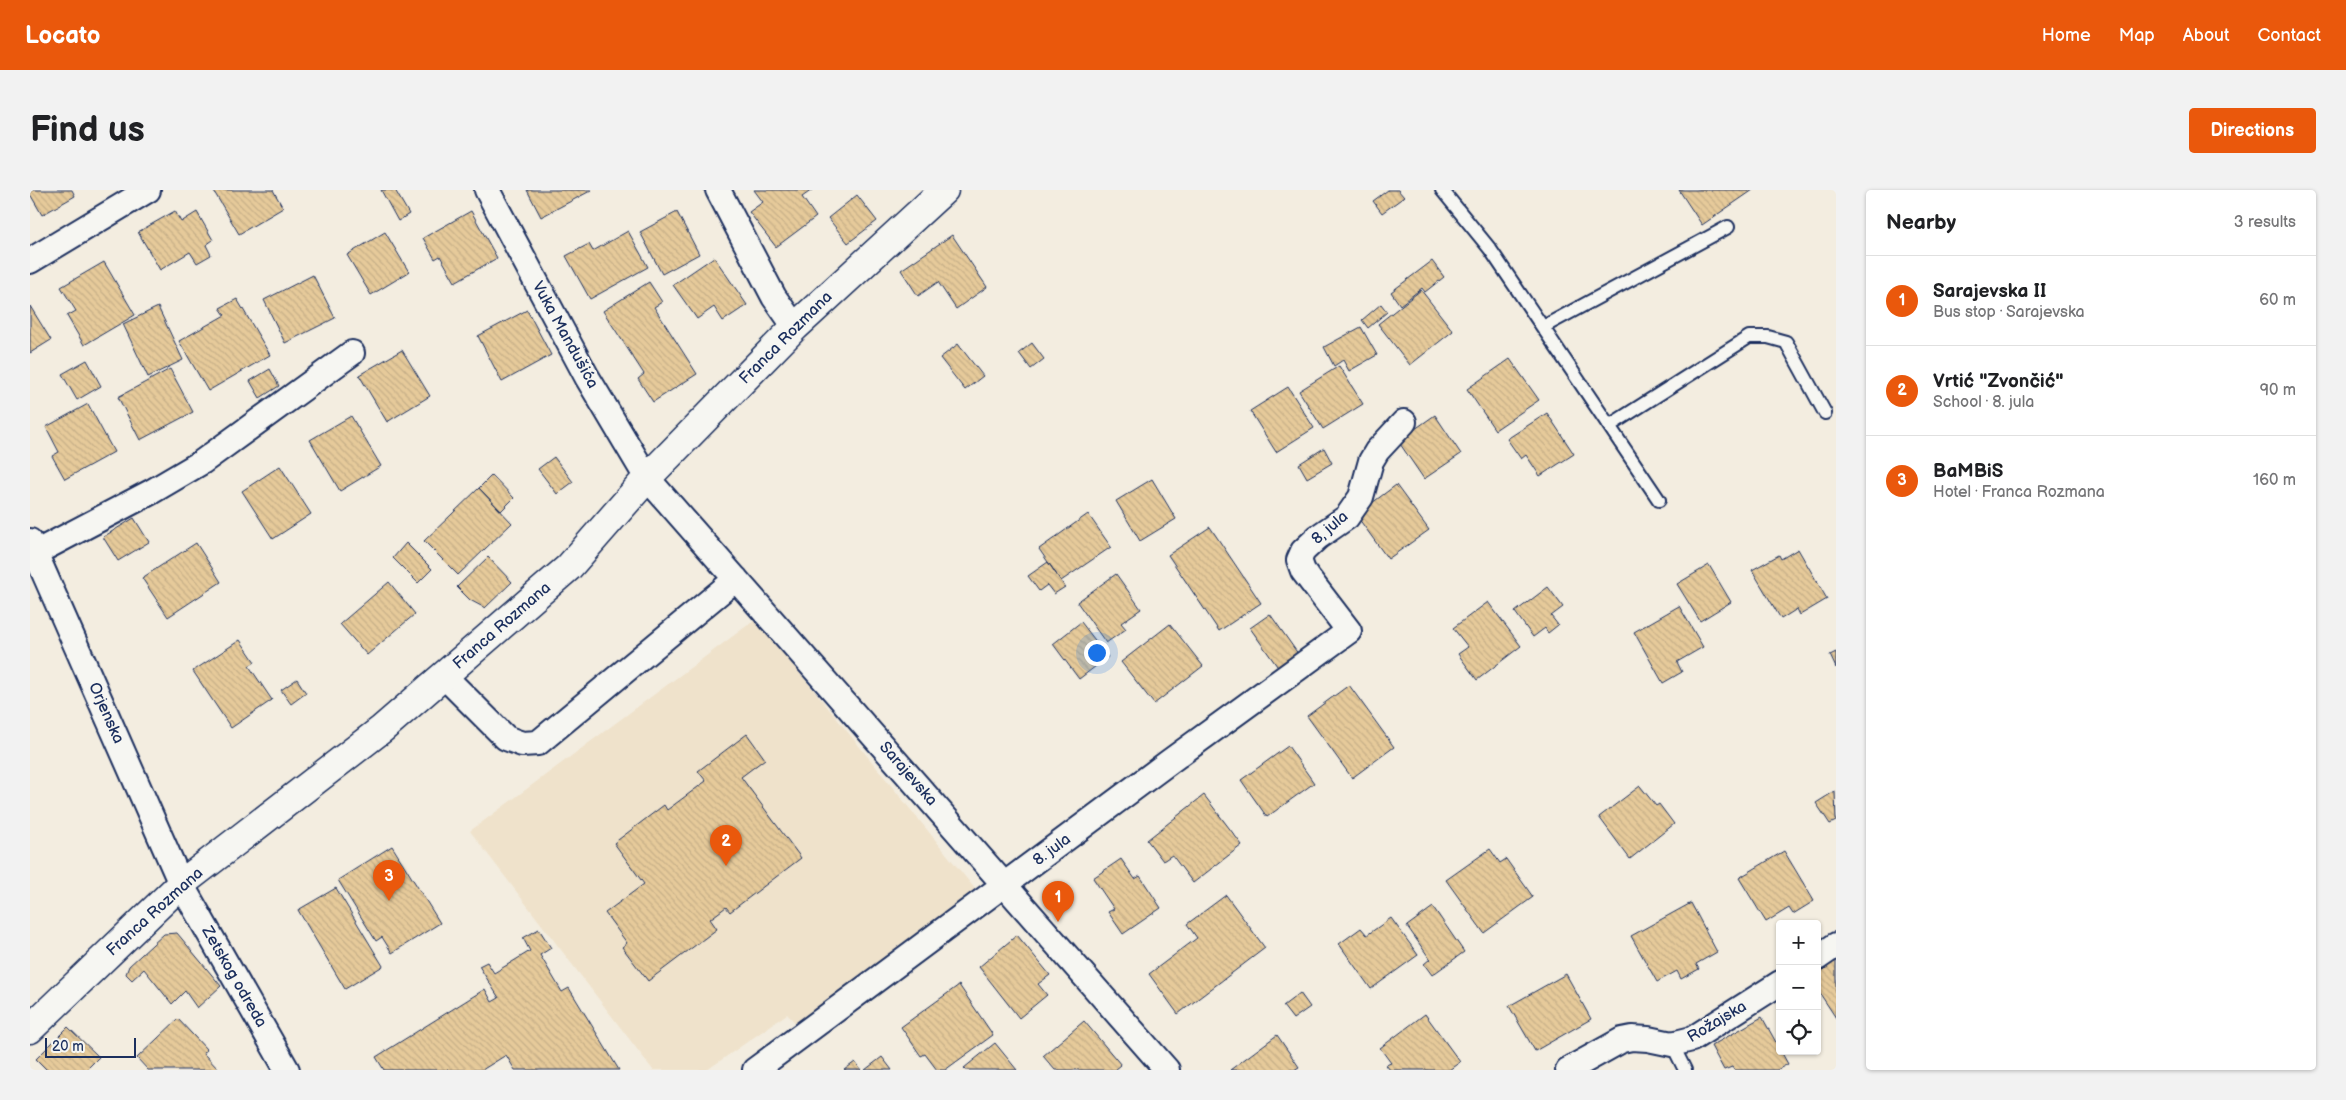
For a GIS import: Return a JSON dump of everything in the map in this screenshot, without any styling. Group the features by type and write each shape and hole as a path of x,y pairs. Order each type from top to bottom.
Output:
{"street":[{"path":"30,261 148,190"},
{"name":"Vuka Mandušića","path":"487,190 587,377 647,478"},
{"path":"718,190 774,297 795,327"},
{"name":"Franca Rozmana","path":"30,1029 181,884 382,729 569,566 647,478 795,327 944,190"},
{"path":"33,547 151,492 202,462 352,353"},
{"name":"8, jula","path":"1349,632 1302,571 1299,560 1303,551 1318,537 1346,517 1361,497 1371,461 1377,451 1404,422"},
{"name":"Sarajevska","path":"647,478 1006,884 1167,1070"},
{"name":"Orjenska","path":"33,547 181,884"},
{"path":"444,676 506,738 522,744 538,743 736,579"},
{"name":"8. jula","path":"755,1070 1242,708 1349,632"},
{"name":"Zetskog odreda","path":"181,884 288,1070"},
{"path":"1821,955 1836,945"},
{"name":"Rožajska","path":"1568,1070 1622,1040 1632,1038 1648,1039 1672,1044 1692,1039 1776,986"}],"lane":[{"path":"1442,190 1490,248 1659,500"},
{"path":"1543,327 1728,228"},
{"path":"1609,426 1749,337 1768,337 1786,342 1825,413"},
{"path":"1672,1044 1685,1070"}],"shaded area":[{"path":"756,619 984,900 805,1033 787,1014 707,1070 653,1070 470,831"}],"building":[{"path":"30,190 72,190 75,196 42,215 30,194"},
{"path":"213,190 273,190 283,208 239,234"},
{"path":"381,190 395,190 409,214 398,221"},
{"path":"527,190 592,190 541,217"},
{"path":"754,190 812,190 802,197 816,217 776,247 749,212 763,202"},
{"path":"1388,190 1398,190 1404,197 1382,213 1373,201"},
{"path":"1679,190 1753,190 1702,225"},
{"path":"857,195 877,221 848,243 828,218"},
{"path":"175,211 181,222 197,212 213,240 206,245 211,255 197,263 190,252 160,270 138,232"},
{"path":"471,211 497,258 455,282 440,256 435,259 423,238"},
{"path":"677,212 699,254 662,274 640,232"},
{"path":"628,231 648,267 590,299 566,256 589,244 593,251"},
{"path":"385,232 409,272 371,295 347,255"},
{"path":"952,235 987,287 956,309 938,282 918,296 901,270"},
{"path":"714,257 747,305 723,321 714,307 697,319 673,285"},
{"path":"1432,261 1444,277 1425,292 1422,288 1400,305 1391,292"},
{"path":"104,262 135,315 84,345 67,316 76,311 61,287"},
{"path":"313,275 335,318 285,343 264,300"},
{"path":"649,282 662,302 654,307 697,374 653,402 638,379 644,374 603,311"},
{"path":"1421,290 1453,331 1410,365 1378,324"},
{"path":"237,299 270,355 208,391 179,341 225,315 220,308"},
{"path":"1381,304 1387,312 1368,328 1362,320"},
{"path":"30,306 51,340 30,353"},
{"path":"158,307 183,360 148,377 123,324"},
{"path":"527,310 551,355 502,382 478,336"},
{"path":"1361,327 1377,355 1349,371 1343,360 1334,366 1324,347"},
{"path":"1032,343 1044,359 1031,369 1019,353"},
{"path":"958,344 983,376 965,390 940,358"},
{"path":"402,350 430,396 387,422 359,375"},
{"path":"1510,359 1539,400 1495,430 1467,389"},
{"path":"87,360 101,386 77,400 62,374"},
{"path":"1339,366 1363,404 1323,429 1299,391"},
{"path":"170,369 193,412 140,440 118,397"},
{"path":"270,369 279,386 260,398 250,381"},
{"path":"1288,387 1314,428 1276,452 1250,411"},
{"path":"88,404 114,452 65,479 52,456 59,452 46,427"},
{"path":"1547,413 1574,454 1540,476 1526,455 1521,459 1507,439"},
{"path":"1435,415 1461,454 1424,479 1398,441"},
{"path":"351,416 381,466 340,491 310,440"},
{"path":"1324,448 1332,463 1307,478 1299,464"},
{"path":"554,457 573,482 557,494 538,469"},
{"path":"280,466 311,514 273,539 242,491"},
{"path":"492,475 514,498 501,511 479,488"},
{"path":"1152,479 1176,519 1140,541 1116,501"},
{"path":"1396,485 1429,530 1388,559 1356,515"},
{"path":"479,488 512,523 458,575 424,541"},
{"path":"1088,514 1111,547 1061,581 1039,549"},
{"path":"134,518 149,542 118,561 103,537"},
{"path":"1210,527 1261,603 1219,631 1168,555"},
{"path":"196,543 221,582 168,617 142,578"},
{"path":"406,543 432,569 418,583 393,558"},
{"path":"1798,549 1827,599 1800,615 1797,609 1781,619 1752,570 1779,555 1781,559"},
{"path":"488,557 512,582 485,608 470,600 457,587"},
{"path":"1048,562 1065,587 1054,594 1047,585 1039,591 1028,576"},
{"path":"1709,565 1731,602 1700,621 1677,584"},
{"path":"1116,574 1141,609 1121,623 1126,629 1106,643 1077,602"},
{"path":"389,582 415,614 367,655 340,624"},
{"path":"1548,587 1563,607 1551,616 1558,625 1548,633 1545,628 1533,637 1515,612"},
{"path":"1488,602 1521,646 1477,680 1458,654 1468,647 1453,628"},
{"path":"1679,606 1703,647 1677,662 1682,672 1663,683 1634,632"},
{"path":"1270,614 1301,658 1282,673 1250,628"},
{"path":"1081,622 1108,657 1079,679 1053,644"},
{"path":"1170,624 1203,666 1154,704 1121,662"},
{"path":"240,640 255,662 249,666 272,700 231,728 193,671"},
{"path":"1836,652 1836,668 1830,655"},
{"path":"297,679 306,693 291,704 281,690"},
{"path":"1349,685 1394,747 1352,778 1307,716"},
{"path":"747,734 765,759 741,777 801,858 730,912 726,907 710,919 717,929 648,981 622,947 627,943 605,913 644,884 614,843 664,805 667,810 706,781 698,771"},
{"path":"1288,746 1314,783 1267,817 1241,780"},
{"path":"1640,786 1656,806 1659,804 1674,824 1630,859 1599,817"},
{"path":"1835,791 1836,821 1830,824 1816,803"},
{"path":"1204,795 1242,845 1193,883 1172,855 1163,861 1147,840"},
{"path":"392,846 440,923 392,953 382,937 376,941 338,880"},
{"path":"1490,849 1500,863 1506,859 1533,897 1484,933 1446,880"},
{"path":"1784,851 1814,901 1793,914 1789,908 1766,922 1739,878"},
{"path":"1121,859 1135,879 1140,876 1161,908 1123,934 1108,912 1114,909 1093,878"},
{"path":"336,888 383,966 345,989 298,910"},
{"path":"1226,895 1265,948 1178,1014 1149,974 1197,938 1187,924"},
{"path":"1691,903 1717,952 1696,964 1699,969 1681,979 1677,971 1657,982 1631,936"},
{"path":"1433,907 1464,952 1432,975 1424,964 1430,959 1407,926"},
{"path":"1391,918 1418,955 1371,989 1339,944 1361,928 1367,935"},
{"path":"539,929 551,948 540,955 562,992 569,988 619,1070 515,1070 506,1055 482,1070 384,1070 376,1057 485,989 492,1002 499,998 479,966 487,962 494,973 530,951 523,938"},
{"path":"177,933 221,986 197,1008 185,991 172,1004 144,969 132,980 126,974 129,966 164,934"},
{"path":"1017,935 1050,975 1038,984 1047,995 1019,1018 979,967"},
{"path":"1836,959 1836,1018 1821,995 1821,968"},
{"path":"1566,974 1591,1019 1535,1051 1509,1006"},
{"path":"959,985 993,1035 945,1070 937,1070 925,1054 921,1056 901,1027"},
{"path":"1300,993 1310,1007 1293,1019 1283,1006"},
{"path":"1425,1014 1460,1062 1449,1070 1390,1070 1386,1065 1391,1063 1380,1048"},
{"path":"1762,1017 1776,1042 1776,1055 1783,1055 1788,1064 1777,1070 1734,1070 1732,1067 1724,1070 1711,1046"},
{"path":"178,1019 207,1050 203,1053 219,1070 148,1070 137,1058"},
{"path":"1084,1021 1121,1065 1115,1070 1055,1070 1043,1056"},
{"path":"68,1027 99,1057 86,1070 47,1070 36,1059"},
{"path":"1277,1035 1299,1067 1294,1070 1230,1070"},
{"path":"995,1043 1017,1070 966,1070 964,1068"},
{"path":"882,1057 892,1070 865,1070"},
{"path":"855,1062 861,1070 844,1070"}],"place":[{"name":"Vrtić \"Zvončić\"","path":"726,866"},
{"name":"BaMBiS","path":"389,901"},
{"name":"Sarajevska II","path":"1058,922"}]}
